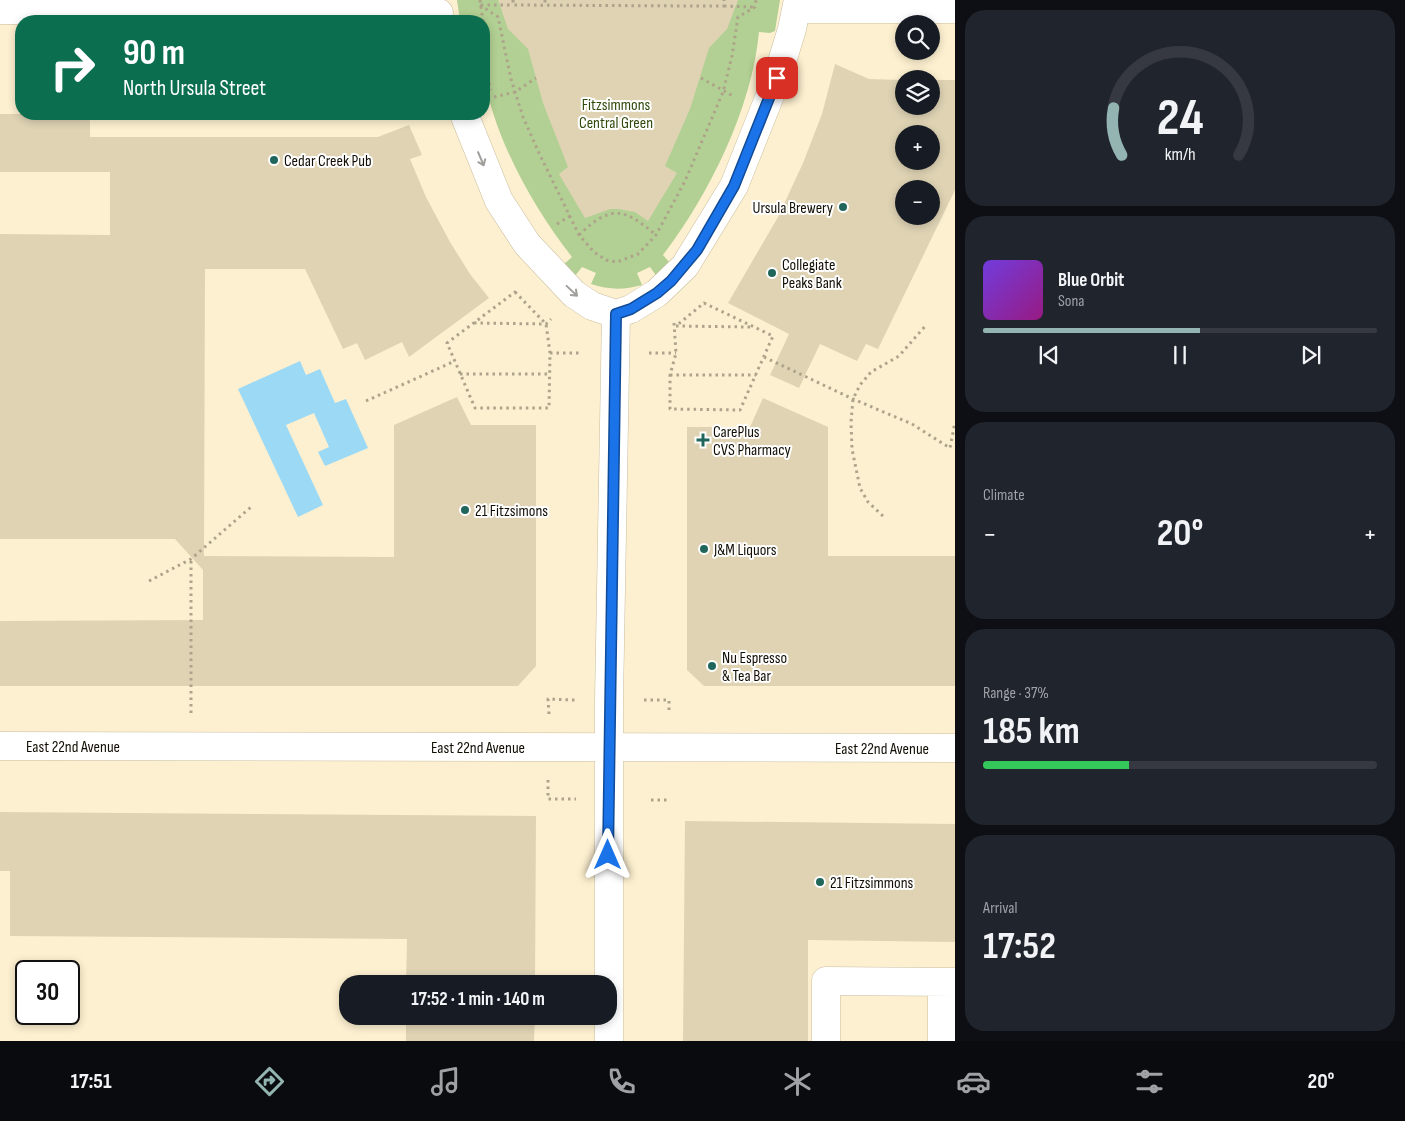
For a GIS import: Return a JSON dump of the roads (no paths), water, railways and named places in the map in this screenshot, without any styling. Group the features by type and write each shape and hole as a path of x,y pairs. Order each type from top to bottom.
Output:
{"street":[{"path":"466,120 499,201 527,244 574,294 592,306 616,314 631,309 657,293 680,271 697,250 734,186 752,144 777,78 797,5 955,9"},
{"path":"0,10 439,11"},
{"path":"608,1041 609,748 616,314"},
{"name":"East 22nd Avenue","path":"0,746 955,748"},
{"path":"826,1041 826,980 949,982 942,1041"}],"water":[{"path":"300,361 306,375 320,369 335,403 346,399 368,448 325,466 318,452 329,447 314,413 286,425 323,505 298,517 238,389"}],"place":[{"name":"Cedar Creek Pub","path":"274,160"},
{"name":"Ursula Brewery","path":"843,207"},
{"name":"Collegiate Peaks Bank","path":"772,273"},
{"name":"CarePlus CVS Pharmacy","path":"703,440"},
{"name":"21 Fitzsimons","path":"465,510"},
{"name":"J&M Liquors","path":"704,549"},
{"name":"Nu Espresso & Tea Bar","path":"712,666"},
{"name":"21 Fitzsimmons","path":"820,882"}],"park label":[{"name":"Fitzsimmons Central Green","path":"616,113"}]}
